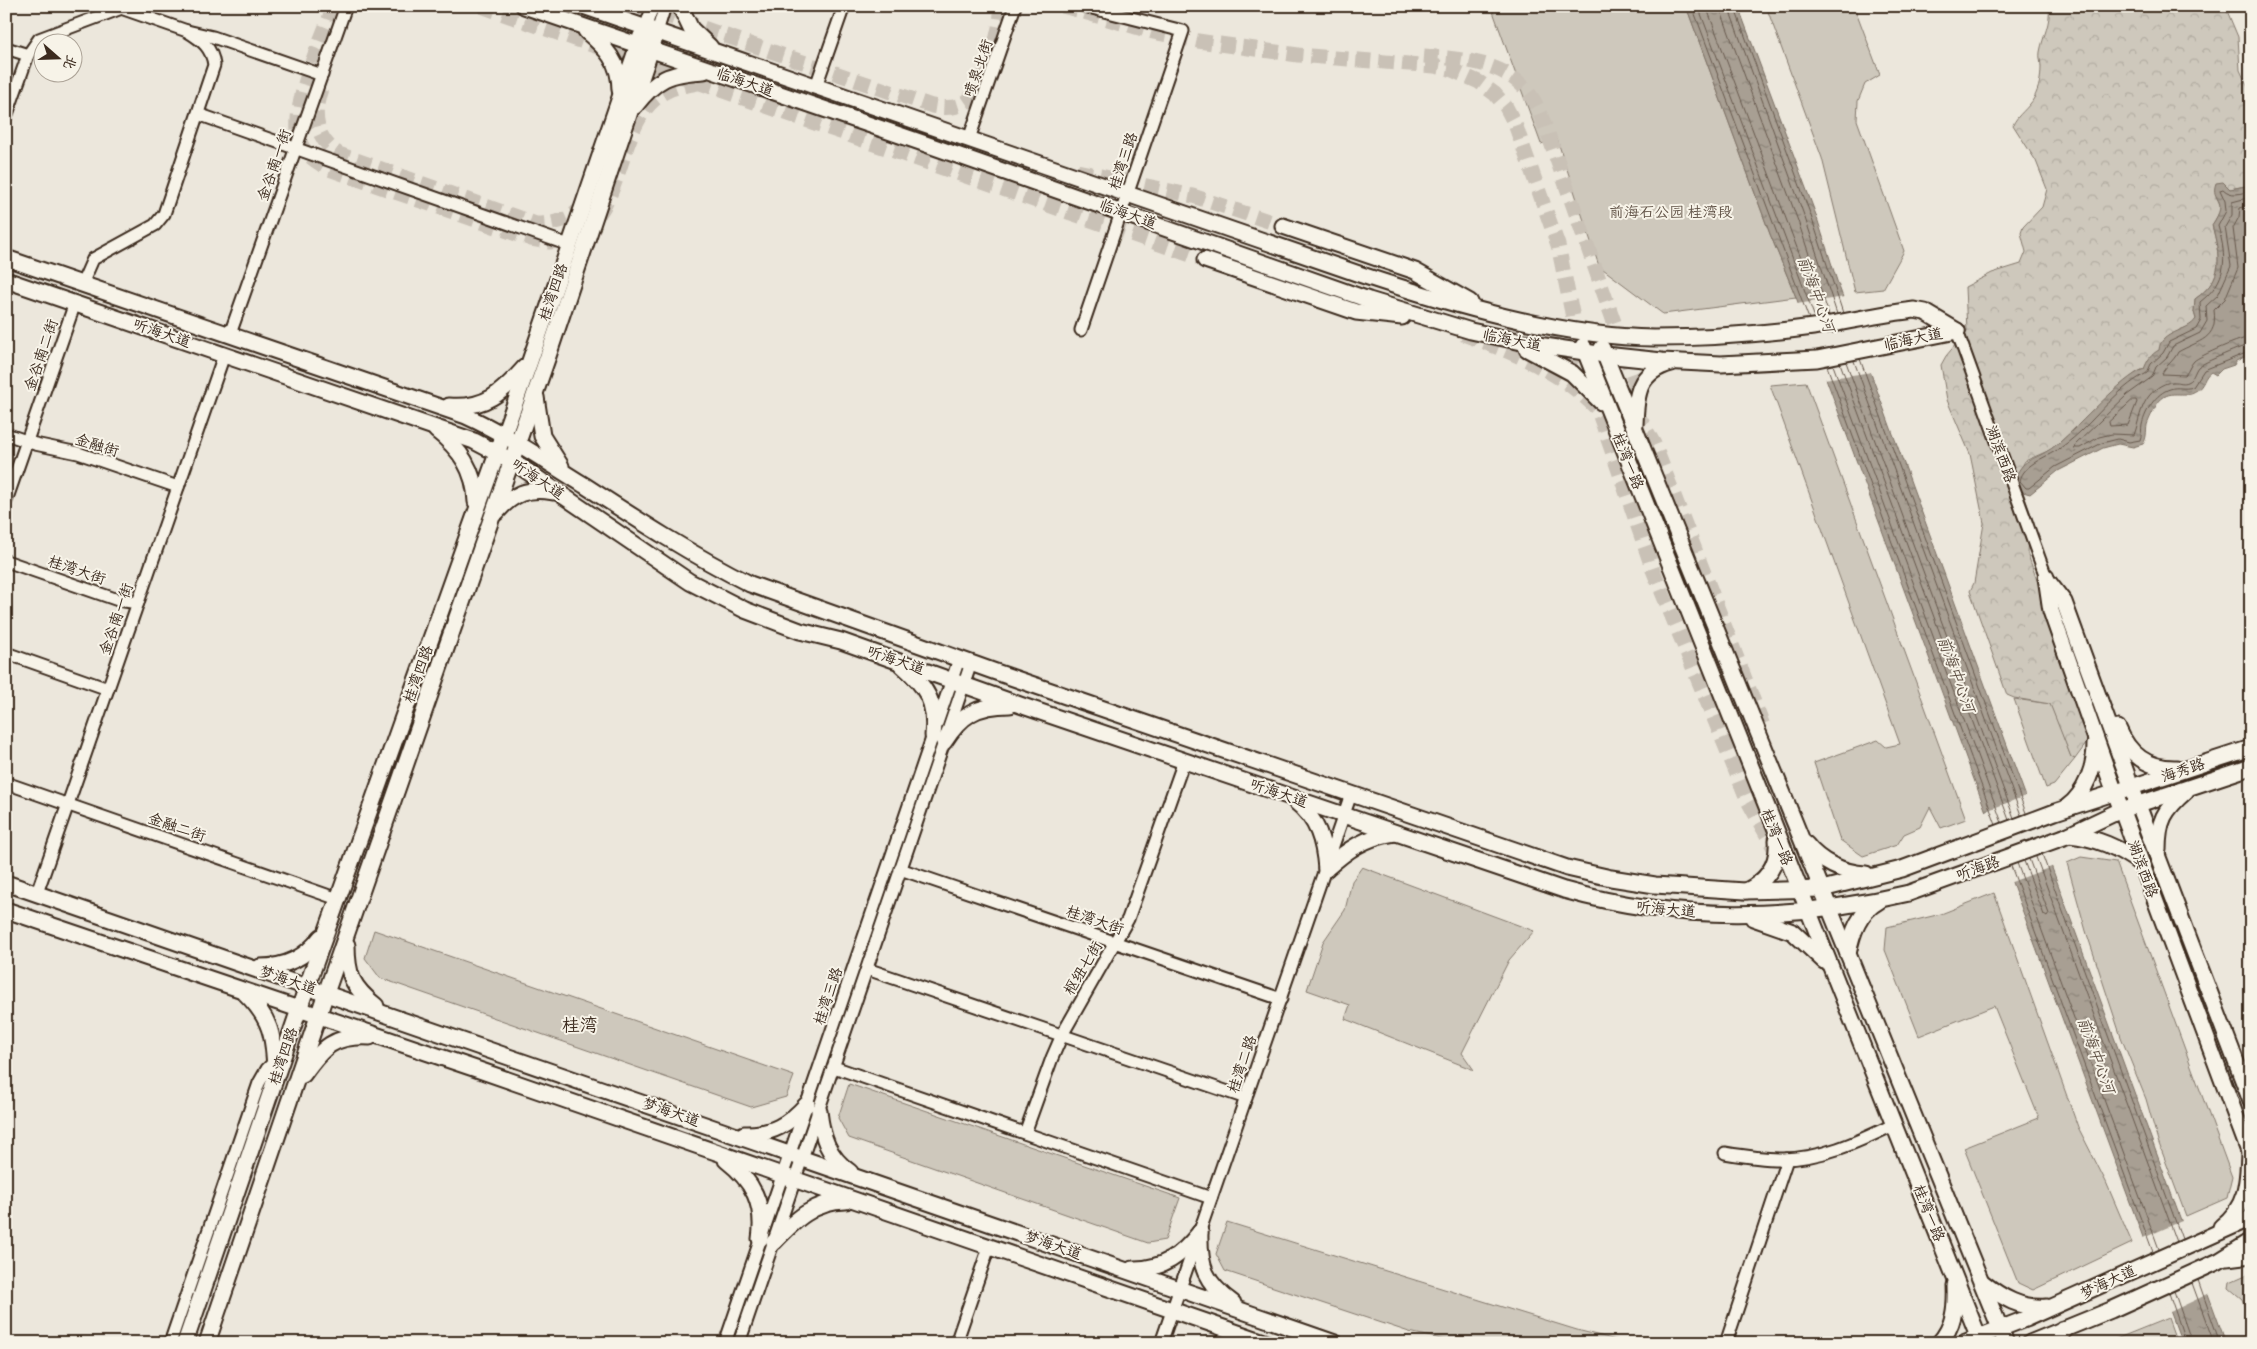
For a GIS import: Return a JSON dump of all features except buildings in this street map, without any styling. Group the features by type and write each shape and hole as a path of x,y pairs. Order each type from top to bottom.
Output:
{"main road":[{"name":"临海大道","path":"524,6 1426,319 1502,338 1604,355 1721,364 1817,359 1957,330"},
{"path":"589,8 615,6"},
{"path":"680,6 691,29 715,52"},
{"name":"临海大道","path":"589,8 1362,275 1449,302 1578,330 1655,338 1721,335 1812,327 1914,310 1925,312 1957,330"},
{"path":"579,25 603,45 616,65 620,77 623,109"},
{"name":"桂湾四路","path":"207,1343 346,934 536,393 623,109 651,30"},
{"path":"623,109 661,79 681,73 713,71"},
{"name":"桂湾四路","path":"185,1343 276,1079 280,1056 300,1009 570,245 623,109"},
{"path":"1283,226 1415,271 1484,310"},
{"name":"听海大道","path":"6,258 437,404 466,416 503,434 671,541 750,584 965,661 1590,874 1655,885 1746,891 1822,889"},
{"path":"1205,260 1356,312 1426,319"},
{"name":"听海大道","path":"10,282 466,438 512,461 651,557 715,596 800,631 841,641 1184,761 1564,890 1604,901 1658,910 1737,914 1830,909"},
{"name":"桂湾一路","path":"1578,330 1607,408 1829,967 1980,1340"},
{"name":"桂湾一路","path":"1596,333 2003,1336"},
{"path":"1502,338 1543,356 1572,373 1607,408"},
{"path":"437,404 451,407 480,404 504,389 530,360"},
{"path":"1634,429 1637,397 1645,379 1660,366 1676,362"},
{"path":"536,393 537,414 542,436 552,455 568,475"},
{"path":"429,424 456,448 468,465 473,477 476,511"},
{"path":"492,518 511,498 525,491 535,490 559,494"},
{"name":"湖滨西路","path":"2046,578 2064,602 2131,788 2251,1101"},
{"name":"湖滨西路","path":"2046,578 2051,611 2095,738 2250,1155"},
{"path":"896,660 916,678 930,698 938,739"},
{"path":"2090,677 2130,751 2141,760 2154,766 2186,768"},
{"path":"938,739 965,716 996,705 1020,705"},
{"path":"2059,811 2073,802 2086,784 2094,761 2095,738"},
{"name":"海秀路","path":"2115,794 2186,768 2251,748"},
{"path":"2205,762 2200,766 2199,772 2202,778 2209,780"},
{"name":"海秀路","path":"2121,810 2251,767"},
{"path":"2158,857 2161,820 2173,802 2192,786"},
{"name":"听海路","path":"1822,889 1878,874 1902,870 2059,811 2115,794"},
{"path":"1285,795 1297,803 1313,819 1324,848 1326,870"},
{"name":"听海路","path":"1830,909 1909,892 2067,836 2121,810"},
{"path":"1326,870 1358,844 1380,835 1396,833"},
{"path":"1746,891 1764,880 1771,872 1777,852 1777,836"},
{"path":"2067,836 2106,843 2118,848 2141,864"},
{"path":"1802,840 1818,857 1839,868 1860,874 1878,874"},
{"name":"梦海大道","path":"6,883 1335,1343"},
{"path":"1848,954 1851,938 1861,918 1870,908 1887,898"},
{"name":"梦海大道","path":"6,910 386,1038 855,1202 1267,1343"},
{"path":"1737,914 1773,923 1793,932 1829,967"},
{"path":"248,966 275,966 293,962 307,953 328,928"},
{"path":"346,934 348,967 352,980 364,996 385,1013"},
{"path":"240,989 256,1004 266,1017 280,1056"},
{"path":"294,1088 316,1057 333,1042 358,1036 386,1038"},
{"path":"727,1132 751,1134 775,1130 813,1107 828,1150 840,1164 862,1180"},
{"path":"719,1154 740,1171 754,1189 767,1241 816,1207 837,1201 855,1202"},
{"path":"2208,1237 2233,1216 2243,1202 2248,1185 2250,1155"},
{"name":"梦海大道","path":"1963,1343 2003,1336 2100,1284 2251,1218"},
{"path":"1119,1268 1148,1268 1172,1260 1185,1250 1200,1232"},
{"path":"1200,1232 1201,1260 1206,1276 1224,1296 1245,1311"},
{"name":"梦海大道","path":"2030,1343 2058,1336 2219,1261 2251,1241"},
{"path":"2219,1261 2251,1254"},
{"path":"1939,1343 1948,1331 1954,1313 1955,1277"},
{"path":"1982,1282 2003,1298 2022,1306 2037,1308 2054,1307"}],"street":[{"name":"金谷南一街","path":"230,334 346,6"},
{"name":"桂湾四路","path":"651,30 653,6"},
{"name":"桂湾四路","path":"651,30 665,6"},
{"path":"816,86 844,6"},
{"name":"喷泉北街","path":"969,139 1015,6"},
{"name":"桂湾三路","path":"1081,330 1183,31 1084,6"},
{"path":"6,117 28,55 34,45 45,36 117,7 187,31 213,37 322,75"},
{"path":"82,284 93,259 150,229 160,220 212,73 213,56 205,44 187,31"},
{"path":"6,48 28,55"},
{"path":"198,114 570,245"},
{"name":"金谷南二街","path":"6,501 75,303"},
{"name":"湖滨西路","path":"1957,330 2046,578"},
{"name":"金谷南一街","path":"37,893 224,355"},
{"name":"金融街","path":"6,434 27,442 78,453 178,487"},
{"name":"桂湾大街","path":"6,562 118,600 138,604"},
{"path":"6,652 108,689"},
{"name":"桂湾三路","path":"739,1343 767,1241 965,661"},
{"name":"桂湾三路","path":"813,1107 834,1066 867,969 900,869 938,739"},
{"name":"枢纽七街","path":"1025,1133 1062,1035 1116,943 1138,893 1184,761"},
{"name":"金融二街","path":"6,783 338,899"},
{"name":"桂湾二路","path":"1161,1343 1352,794"},
{"name":"桂湾大街","path":"900,869 1281,999"},
{"path":"867,969 1246,1098"},
{"path":"170,1343 259,1084 267,1069 280,1056"},
{"path":"834,1066 1211,1198"},
{"path":"1725,1153 1758,1158 1787,1159 1836,1149 1893,1125"},
{"path":"1726,1343 1787,1159"},
{"name":"桂湾三路","path":"725,1343 767,1241"},
{"path":"956,1343 989,1247"}],"green space":[{"name":"前海石公园 桂湾段","path":"1491,6 1686,6 1770,234 1796,297 1663,314 1599,266 1557,139 1541,144"},
{"path":"1766,6 1854,6 1880,75 1865,84 1858,101 1857,120 1904,251 1883,289 1855,292 1822,158"},
{"path":"2049,6 2225,6 2238,37 2240,70 2251,94 2251,185 2230,189 2216,197 2220,208 2212,225 2217,247 2218,266 2216,275 2211,283 2195,299 2194,312 2196,319 2192,326 2179,330 2144,369 2137,372 2059,443 2050,450 2025,461 2014,481 2023,492 2034,523 2028,539 2027,552 2090,731 2086,744 2075,759 2071,757 2050,704 2014,698 2007,695 1970,591 1974,583 1984,523 1970,454 1947,400 1941,365 1967,331 1965,287 1992,273 2021,264 2026,252 2021,233 2023,227 2042,207 2047,189 2036,161 2013,125 2032,102 2036,94 2041,71 2040,52 2048,24"},
{"path":"1806,382 1966,819 1941,828 1930,807 1920,827 1904,834 1897,845 1863,856 1840,840 1814,763 1878,740 1886,747 1900,744 1770,385"},
{"path":"2014,699 2051,704 2071,757 2075,759 2054,785 2046,788"},
{"path":"2081,857 2116,862 2232,1177 2227,1198 2186,1216 2158,1141 2146,1099 2121,1037 2086,931 2067,863"},
{"path":"1362,867 1534,931 1509,960 1462,1053 1474,1070 1345,1019 1350,1005 1307,990 1323,942 1345,910 1352,881"},
{"path":"1994,893 2078,1127 2106,1182 2132,1243 2033,1290 2018,1283 1964,1148 2039,1118 1994,1006 1919,1036 1885,950 1887,927 1941,914"},
{"path":"374,930 794,1076 786,1097 751,1107 380,978 365,958"},
{"path":"849,1084 1180,1198 1165,1240 1148,1243 849,1138 838,1118"},
{"path":"1227,1222 1577,1330 1628,1343 1459,1343 1409,1332 1225,1271 1216,1254"},
{"path":"2248,1274 2251,1275 2251,1324 2242,1299 2229,1288 2230,1282"},
{"path":"2168,1318 2177,1343 2106,1343"}],"water":[{"name":"前海中心河","path":"1686,6 1738,6 1816,215 1837,281 2226,1343 2182,1343 1796,297 1770,234"},
{"path":"2223,182 2230,189 2251,185 2251,354 2236,361 2234,365 2222,369 2216,375 2211,372 2201,386 2192,393 2171,394 2162,399 2156,406 2147,425 2143,444 2133,447 2118,444 2103,448 2058,471 2030,494 2023,492 2014,481 2024,464 2059,443 2113,391 2144,369 2146,363 2159,350 2164,339 2187,327 2196,319 2194,312 2195,299 2211,283 2216,275 2218,266 2217,247 2212,225 2220,209 2220,204 2215,194 2216,183"}],"pier":[{"path":"1845,297 1873,372 1824,379 1796,304"},
{"path":"2028,795 2054,866 2009,883 1983,812"},
{"path":"2184,1220 2210,1293 2168,1313 2141,1239"}],"tunnel":[{"path":"334,6 302,95 298,130 301,144 309,156 329,169 531,239 549,242 558,241"},
{"path":"481,6 1205,260"},
{"path":"638,6 932,106 945,107 958,106 966,102 973,95 986,71 996,42 1001,6"},
{"path":"1063,6 1153,32 1198,41 1298,55 1434,66 1450,69 1479,82 1495,94 1506,107 1515,124 1558,245 1582,361"},
{"path":"1424,56 1466,61 1494,68 1518,82 1531,96 1547,131 1641,399"},
{"path":"599,214 608,200 633,130 642,114 653,101 667,91 701,82"},
{"path":"321,89 316,117 320,133 331,148 339,154 536,224 563,220 574,214 585,204"},
{"path":"1077,171 1193,196 1283,226"},
{"path":"1506,321 1557,345 1589,365 1618,390 1636,413 1654,444 1764,728"},
{"path":"1463,334 1526,360 1564,381 1597,409 1613,427"},
{"path":"1600,416 1653,570 1748,801 1779,857"}],"district":[{"name":"桂湾","path":"580,1025"}]}
